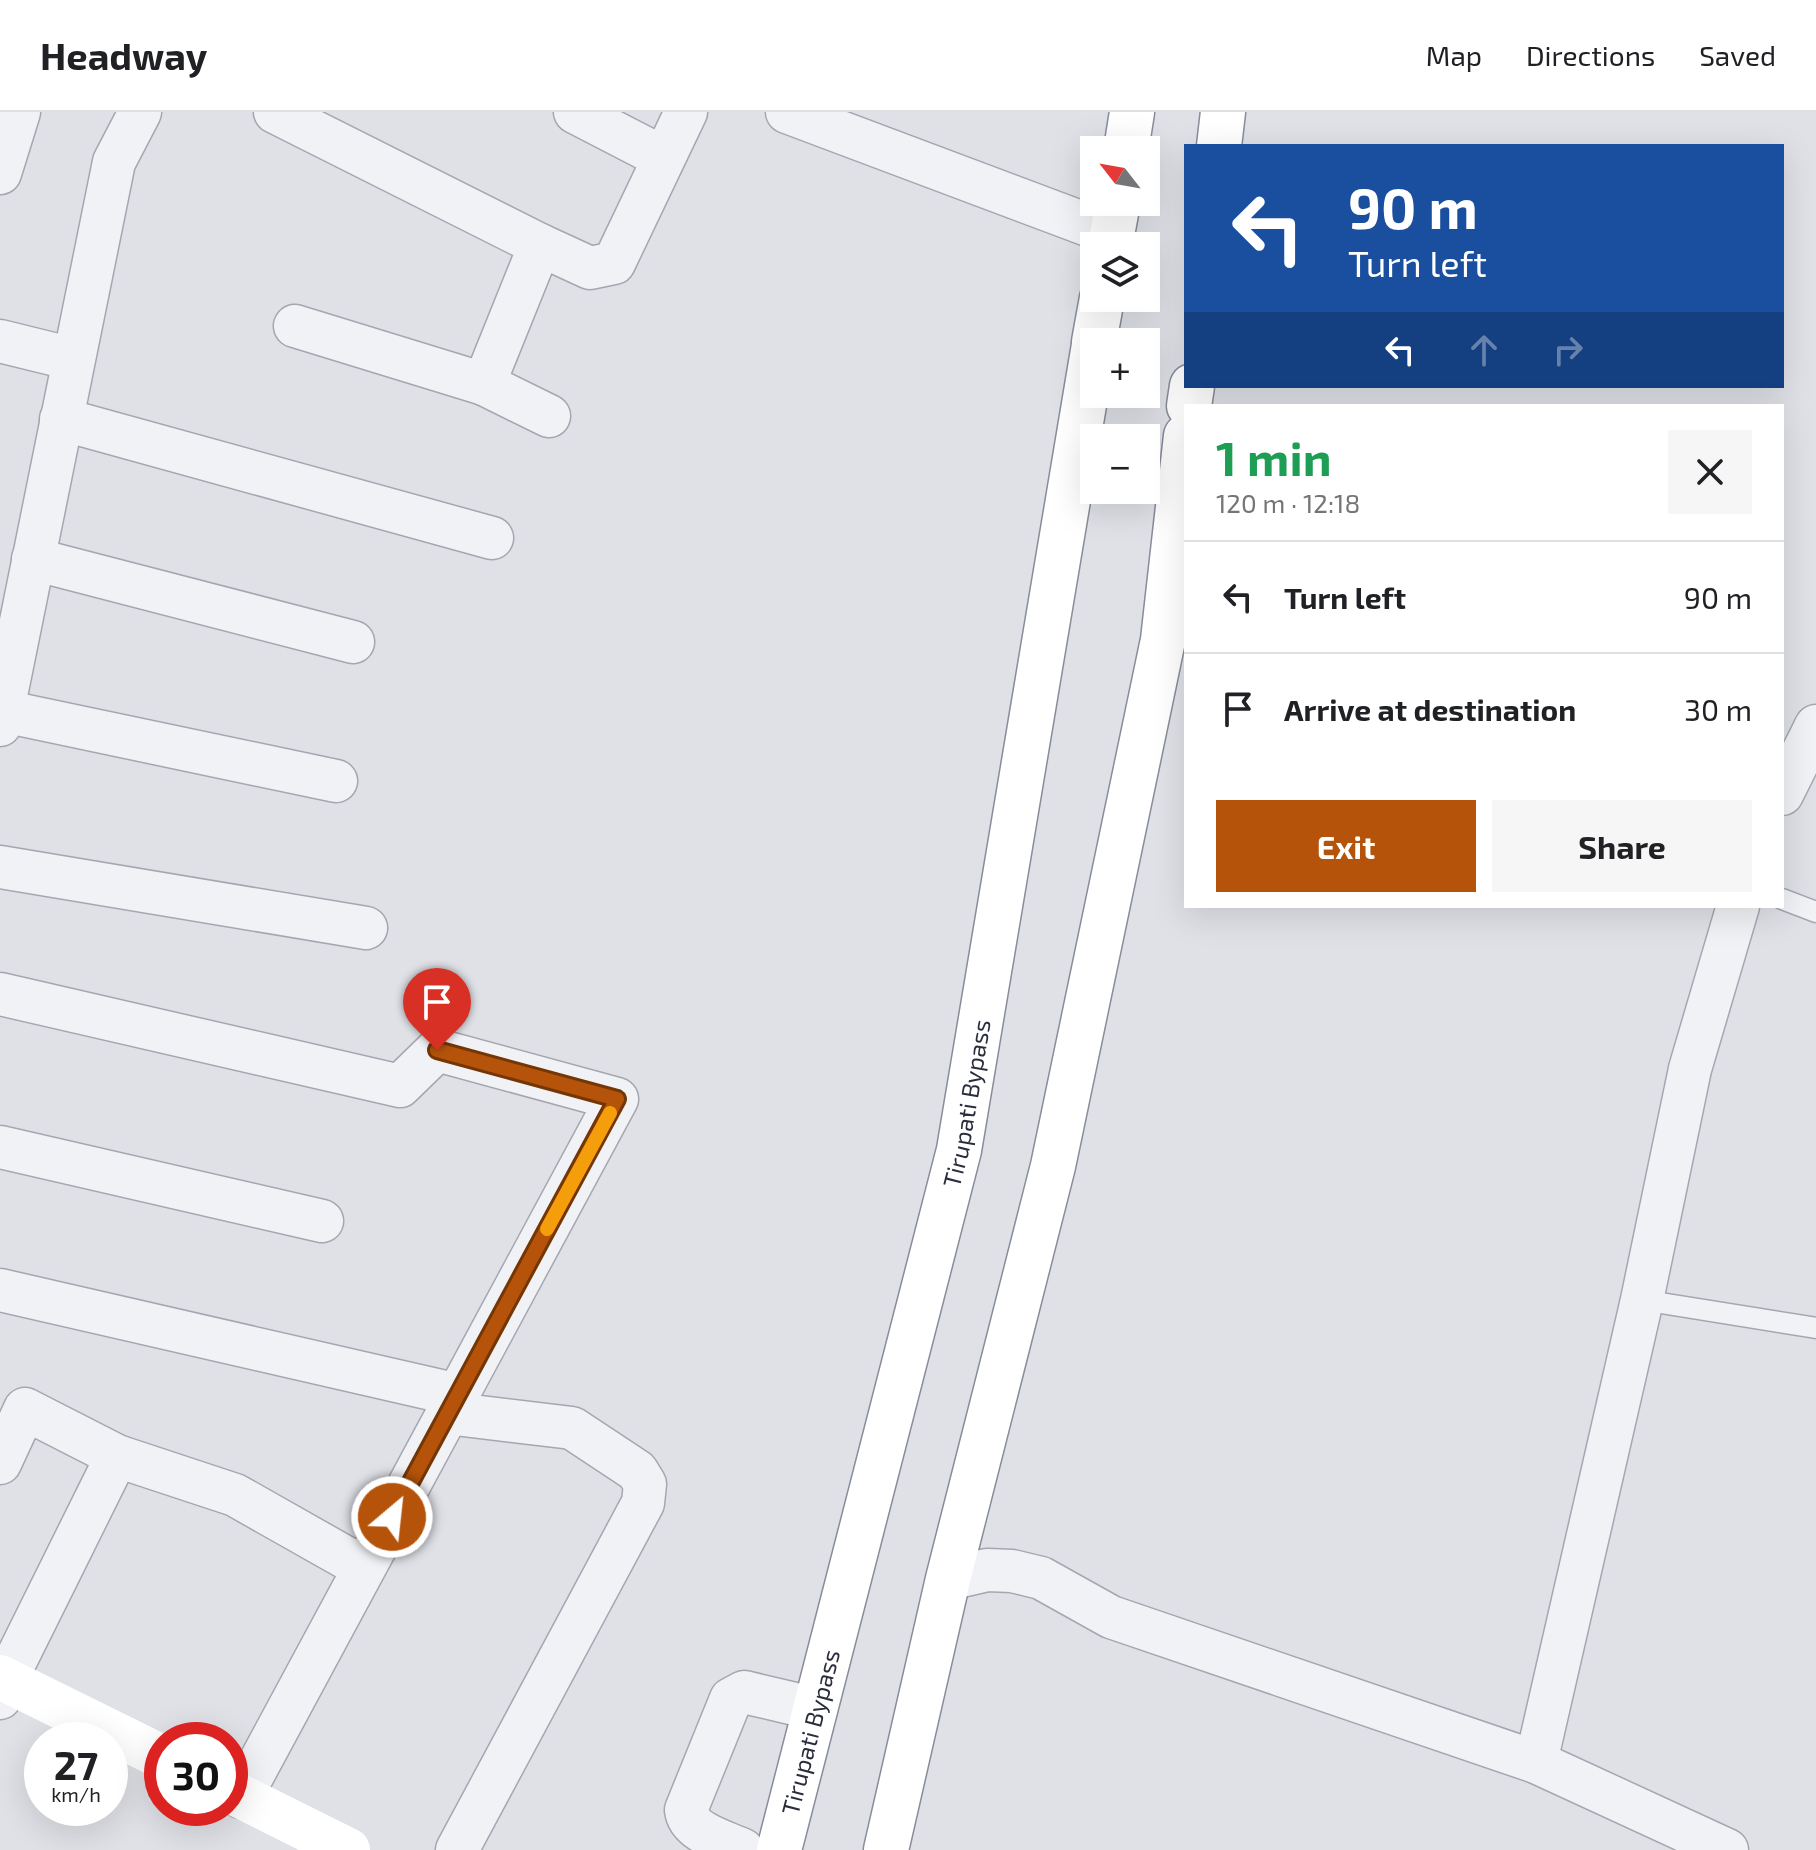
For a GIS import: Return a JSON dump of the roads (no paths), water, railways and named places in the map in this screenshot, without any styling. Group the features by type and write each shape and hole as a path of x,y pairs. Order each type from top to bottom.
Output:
{"main road":[{"path":"1128,136 1132,112"},
{"path":"1219,144 1223,112"},
{"name":"Tirupati Bypass","path":"779,1850 959,1150 1083,408"},
{"path":"886,1850 948,1579 1053,1166 1163,640 1182,511 1184,474"},
{"path":"2,1685 144,1749"},
{"path":"248,1800 342,1849"}],"street":[{"path":"0,173 19,112"},
{"path":"140,112 114,162 1,718 336,781"},
{"path":"275,112 590,268 614,263 686,112"},
{"path":"575,112 662,157"},
{"path":"787,112 1113,227"},
{"path":"484,384 540,245"},
{"path":"295,326 484,384 549,416"},
{"path":"0,341 73,359"},
{"path":"61,419 492,538"},
{"path":"33,559 353,642"},
{"path":"1784,790 1816,726"},
{"path":"0,867 366,928"},
{"path":"1536,1762 1642,1300 1690,1069 1737,908"},
{"path":"0,994 400,1086 437,1050 617,1099 364,1568 248,1773"},
{"path":"0,1147 322,1221"},
{"path":"0,1290 452,1404 572,1428 637,1471 645,1484 643,1503 457,1850"},
{"path":"0,1463 25,1409 117,1456 235,1495 364,1568"},
{"path":"2,1685 117,1456"},
{"path":"948,1579 987,1570 1012,1571 1041,1578 1111,1617 1536,1762 1727,1850"},
{"path":"743,1850 696,1828 687,1819 686,1810 731,1699 744,1692 816,1709"}],"lane":[{"path":"1784,900 1816,912"},
{"path":"1642,1300 1816,1328"}]}
